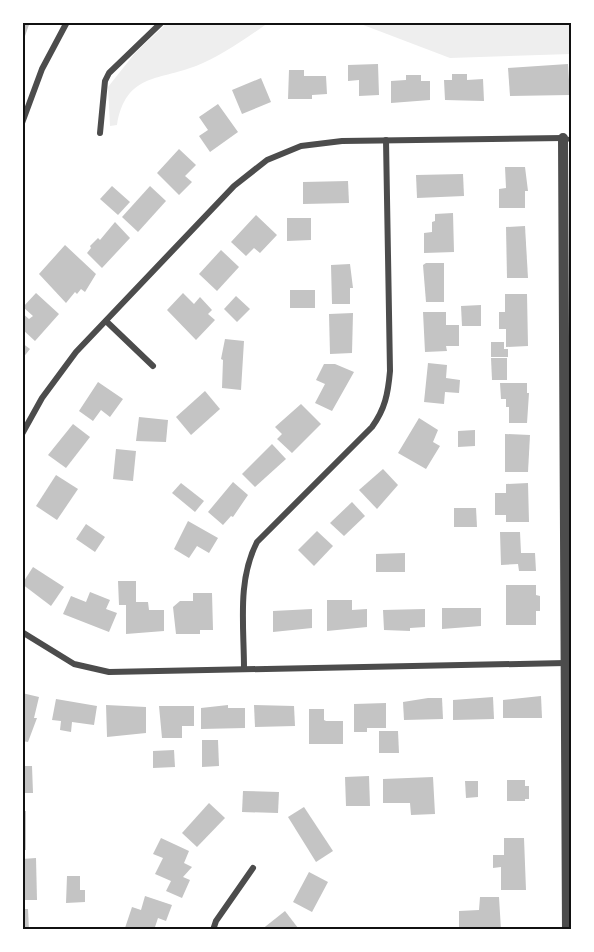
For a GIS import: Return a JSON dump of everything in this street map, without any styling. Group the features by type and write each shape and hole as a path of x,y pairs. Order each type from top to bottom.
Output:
{"street":[{"path":"22,123 42,69 67,22"},
{"path":"100,134 105,81 109,73 162,22"},
{"path":"22,434 60,372 234,186 267,160 284,151 321,143 386,140 567,139 567,663 570,773 567,930"},
{"path":"244,669 243,581 248,560 257,542 372,427 383,411 388,393 390,371 386,140"},
{"path":"106,321 153,366"},
{"path":"23,635 57,656 91,670 567,663"},
{"path":"213,930 216,921 253,868"}],"shaded area":[{"path":"167,23 268,23 214,58 145,82 135,88 121,108 117,125 110,126 108,87 135,53"},
{"path":"358,23 571,23 571,54 450,58"}],"building":[{"path":"22,22 30,22 25,36 22,34"},
{"path":"378,64 379,95 359,96 359,80 348,81 348,65"},
{"path":"568,64 570,95 510,96 508,68"},
{"path":"289,70 304,70 304,76 326,76 327,94 312,95 312,99 288,99"},
{"path":"452,74 467,74 467,80 483,79 484,101 445,100 444,80 452,80"},
{"path":"406,75 421,75 421,81 430,81 430,100 391,103 391,81 406,80"},
{"path":"261,78 271,102 242,114 232,90"},
{"path":"218,104 238,132 210,152 199,136 208,130 199,117"},
{"path":"179,149 196,165 185,176 192,182 179,195 157,173"},
{"path":"505,167 525,167 528,191 525,191 525,208 499,208 499,189 506,188"},
{"path":"463,174 464,196 417,198 416,175"},
{"path":"348,181 349,203 303,204 303,182"},
{"path":"112,186 130,202 118,215 100,199"},
{"path":"150,186 166,201 138,232 122,217"},
{"path":"453,213 454,252 424,253 424,233 432,232 435,214"},
{"path":"256,215 277,235 260,253 254,248 246,256 231,242"},
{"path":"287,218 311,218 311,240 287,241"},
{"path":"115,222 130,238 102,268 87,253 90,246 98,238 100,240"},
{"path":"525,226 528,278 507,278 506,227"},
{"path":"65,245 96,274 85,292 81,289 77,294 75,292 66,303 39,274"},
{"path":"221,250 239,267 217,291 199,274"},
{"path":"444,263 444,302 426,302 423,265"},
{"path":"350,264 353,288 350,288 350,304 332,304 331,265"},
{"path":"290,290 315,290 315,308 290,308"},
{"path":"36,293 59,314 35,341 22,329 22,313 29,319 33,316 23,307"},
{"path":"183,293 194,304 200,297 212,310 208,314 215,320 196,340 167,310"},
{"path":"505,294 527,294 528,346 506,347 506,329 499,329 499,312 505,312"},
{"path":"236,296 250,309 237,322 224,309"},
{"path":"481,305 481,326 462,326 461,306"},
{"path":"423,312 446,312 446,325 459,325 459,346 446,346 447,351 425,352"},
{"path":"353,313 352,353 330,354 329,314"},
{"path":"225,339 244,341 241,390 222,388 223,360 221,359"},
{"path":"491,342 504,342 504,349 508,349 508,357 491,357"},
{"path":"22,343 30,349 22,359"},
{"path":"491,358 507,358 507,380 492,380"},
{"path":"428,363 447,365 446,378 460,380 459,393 445,392 444,404 424,402"},
{"path":"324,364 335,364 354,372 332,411 315,403 325,384 316,380"},
{"path":"98,382 123,399 110,417 101,410 93,421 79,411"},
{"path":"500,383 527,383 527,393 529,393 527,423 509,423 509,407 506,407 506,399 501,399"},
{"path":"205,391 220,409 191,435 176,417"},
{"path":"301,404 321,424 292,453 277,439 282,434 275,427"},
{"path":"139,417 168,420 166,442 136,441"},
{"path":"419,418 438,430 433,442 440,446 426,469 398,453"},
{"path":"73,424 90,437 66,468 48,455"},
{"path":"475,430 475,446 458,447 458,431"},
{"path":"505,434 530,435 528,472 505,472"},
{"path":"272,444 286,459 255,487 242,474"},
{"path":"116,449 136,451 133,481 113,479"},
{"path":"383,469 398,485 377,509 359,490"},
{"path":"56,475 78,489 57,520 36,506"},
{"path":"233,482 248,495 233,517 231,516 223,525 208,512"},
{"path":"181,483 204,501 195,512 172,493"},
{"path":"528,483 529,522 506,522 506,515 495,515 495,493 506,493 506,484"},
{"path":"352,502 365,516 344,536 330,523"},
{"path":"454,508 476,508 477,527 454,527"},
{"path":"188,521 218,538 209,553 197,546 189,558 174,549"},
{"path":"86,524 105,537 95,552 76,539"},
{"path":"317,531 333,546 314,566 298,550"},
{"path":"500,532 520,532 521,553 535,553 536,571 519,571 518,564 501,565"},
{"path":"405,553 405,572 376,572 376,554"},
{"path":"33,567 64,587 51,606 22,584"},
{"path":"118,581 136,581 136,602 148,602 149,610 164,610 164,631 126,634 126,605 119,605"},
{"path":"506,585 536,585 536,595 540,596 540,611 536,611 536,625 506,625"},
{"path":"90,592 110,600 106,609 117,613 109,632 63,614 71,596 86,602"},
{"path":"193,593 212,593 213,630 200,630 200,634 176,634 173,607 180,601 193,601"},
{"path":"327,600 352,600 352,610 367,609 367,627 327,631"},
{"path":"442,608 481,608 481,626 442,629"},
{"path":"312,609 312,628 273,632 273,611"},
{"path":"425,609 425,627 410,628 410,631 384,630 383,610"},
{"path":"22,693 39,697 34,718 37,718 28,742 22,741"},
{"path":"541,696 542,718 503,718 503,700"},
{"path":"493,697 494,719 453,720 453,700"},
{"path":"442,698 443,719 404,720 403,702"},
{"path":"56,699 97,706 94,725 72,722 71,732 60,730 61,721 52,720"},
{"path":"386,703 386,728 367,728 367,732 354,732 354,704"},
{"path":"106,705 146,707 146,733 107,737"},
{"path":"228,705 228,708 245,708 245,728 201,729 201,708"},
{"path":"254,705 294,706 295,726 255,727"},
{"path":"159,706 194,706 194,726 182,726 182,738 162,738"},
{"path":"309,709 324,709 324,720 326,721 343,721 343,744 309,744"},
{"path":"379,731 398,731 399,753 379,753"},
{"path":"202,740 218,740 219,766 202,767"},
{"path":"174,750 175,767 153,768 153,751"},
{"path":"22,761 25,761 25,766 32,766 33,793 22,793"},
{"path":"369,776 370,806 346,806 345,777"},
{"path":"433,777 435,814 411,815 410,803 383,803 383,779"},
{"path":"507,780 525,780 525,786 529,786 529,799 507,801"},
{"path":"465,781 478,781 478,797 466,798"},
{"path":"243,791 279,792 278,813 242,812"},
{"path":"209,803 225,818 197,847 182,833"},
{"path":"304,807 333,851 316,862 288,817"},
{"path":"22,811 26,811 26,850 22,850"},
{"path":"161,838 189,851 184,863 192,867 183,877 190,880 182,898 166,891 171,881 155,874 163,858 153,854"},
{"path":"504,838 524,838 526,890 501,890 501,867 493,868 493,855 504,855"},
{"path":"36,858 37,900 22,900 22,859"},
{"path":"309,872 328,882 312,912 293,902"},
{"path":"67,876 80,876 80,890 85,890 85,902 66,903"},
{"path":"145,896 172,905 166,921 158,918 154,930 125,928 132,907 141,910"},
{"path":"480,897 499,897 501,930 459,930 459,911 479,910"},
{"path":"22,909 28,909 29,930 22,930"},
{"path":"285,911 298,928 261,930"}]}
